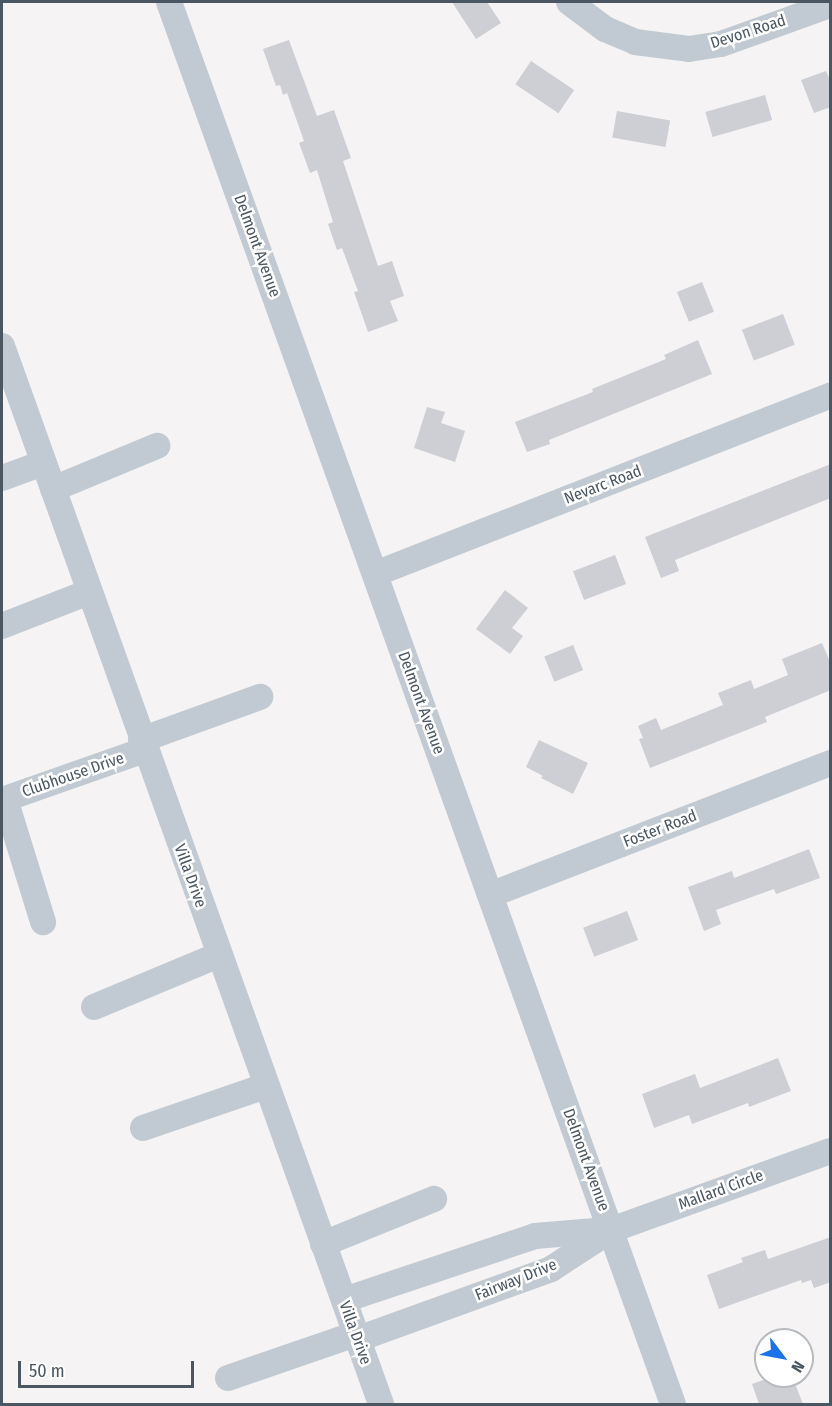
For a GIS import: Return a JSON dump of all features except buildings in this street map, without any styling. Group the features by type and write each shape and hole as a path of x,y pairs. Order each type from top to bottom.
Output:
{"street":[{"name":"Delmont Avenue","path":"169,2 673,1404"},
{"name":"Devon Road","path":"569,2 605,29 635,42 689,49 722,44 831,5"},
{"name":"Villa Drive","path":"2,346 143,745 381,1404"},
{"name":"Nevarc Road","path":"375,574 831,396"},
{"path":"52,489 158,446"},
{"path":"2,478 43,463"},
{"path":"2,626 89,592"},
{"name":"Clubhouse Drive","path":"3,799 260,697"},
{"name":"Foster Road","path":"490,895 831,763"},
{"path":"3,799 43,922"},
{"path":"94,1006 219,955"},
{"path":"143,1128 266,1086"},
{"name":"Mallard Circle","path":"610,1230 831,1151"},
{"path":"323,1244 434,1199"},
{"name":"Fairway Drive","path":"344,1300 535,1236 610,1230"},
{"name":"Fairway Drive","path":"228,1378 357,1337 551,1269 610,1230"}]}
